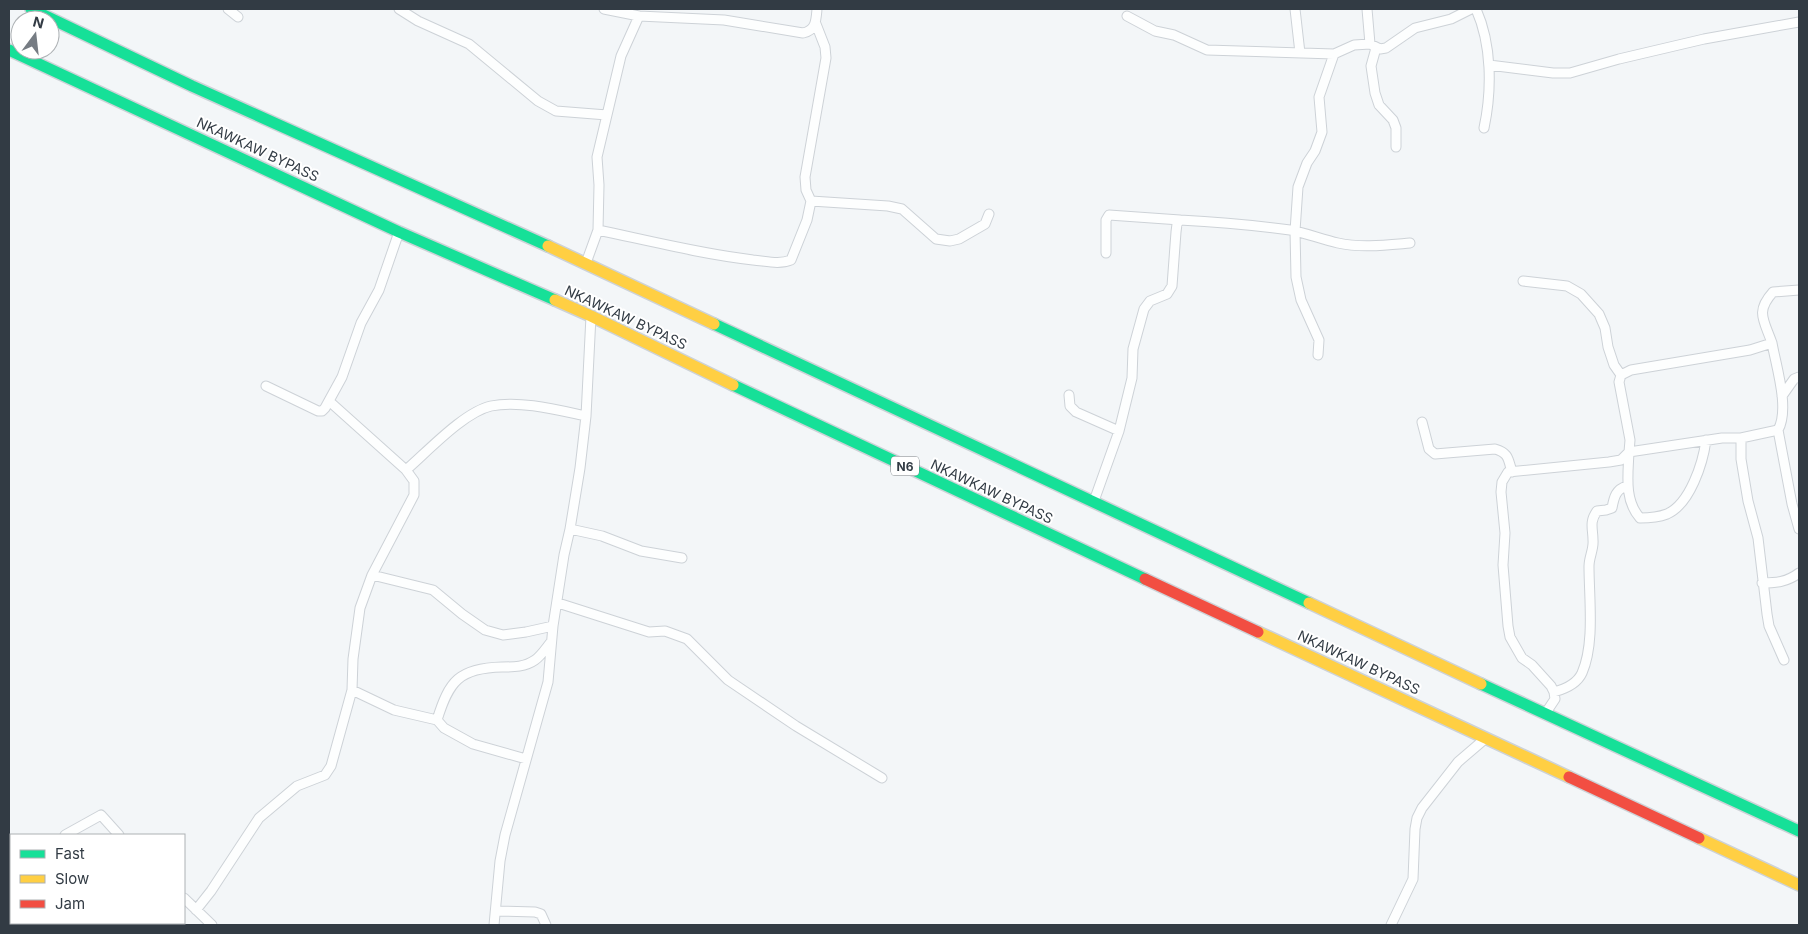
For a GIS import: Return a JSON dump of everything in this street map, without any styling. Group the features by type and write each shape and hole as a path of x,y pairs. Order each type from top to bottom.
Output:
{"highway":[{"path":"60,22 192,86 586,263 836,383 1094,501 1545,714 1799,831"},
{"name":"NKAWKAW BYPASS","path":"9,50 399,232 591,316 796,415 1799,885"}],"street":[{"path":"228,9 238,18"},
{"path":"399,9 469,44 538,101 556,111 607,115"},
{"path":"604,9 639,16 724,20 803,33 811,30 816,24"},
{"path":"598,230 688,249 780,263 788,261 793,257 807,220 811,201 806,190 805,177 826,58 825,47 816,24 817,9"},
{"path":"1295,9 1300,53"},
{"path":"1367,9 1373,46 1371,66 1375,93 1379,105 1393,120 1396,128 1396,147"},
{"path":"1127,16 1155,31 1174,34 1207,50 1334,54 1354,45 1386,48 1415,28 1450,19 1470,9"},
{"path":"1476,9 1483,24 1489,65 1488,109 1484,128"},
{"path":"586,263 598,230 599,185 597,157 621,56 639,16"},
{"path":"1489,65 1553,73 1570,73 1619,59 1704,39 1799,22"},
{"path":"1318,355 1319,340 1302,300 1296,277 1295,231 1298,187 1322,132 1319,97 1334,54"},
{"path":"811,201 888,206 902,209 936,239 950,241 960,239 985,224 989,214"},
{"path":"1106,253 1106,220 1109,215 1227,222 1295,231 1339,243 1379,246 1410,242"},
{"path":"1094,501 1119,431 1132,378 1133,349 1144,309 1150,301 1167,294 1172,286 1176,232 1177,224 1180,220"},
{"path":"266,386 318,411 322,411 325,408 342,376 360,323 379,290 399,232"},
{"path":"1523,281 1567,286 1581,294 1599,314 1606,328 1608,347 1614,365 1620,375 1619,382 1630,440 1627,486 1633,510 1640,518 1668,514 1679,505 1694,482 1704,455 1706,440"},
{"path":"1545,714 1554,699 1554,692 1532,665 1522,658 1510,637 1508,626 1503,565 1504,533 1501,492 1505,476 1508,472 1609,462 1620,460 1630,452 1706,440 1741,438 1778,430 1782,424 1784,409 1772,342 1762,314 1765,302 1773,292 1799,290"},
{"path":"494,925 500,861 505,835 548,682 553,626 580,468 586,416 591,316"},
{"path":"1620,375 1631,370 1750,350 1772,342"},
{"path":"1782,396 1794,378 1799,377"},
{"path":"1069,395 1070,406 1076,412 1119,431"},
{"path":"196,910 211,891 259,818 297,786 325,775 331,766 352,690 353,659 360,608 372,575 414,495 414,481 406,470 329,401"},
{"path":"406,470 469,416 491,406 514,405 549,408 586,416"},
{"path":"1422,422 1429,448 1435,454 1495,449 1504,451 1512,472"},
{"path":"1778,430 1792,504 1799,529"},
{"path":"1741,438 1741,459 1748,502 1758,538 1762,583 1769,626 1784,660"},
{"path":"1554,692 1567,688 1581,675 1587,653 1590,628 1589,563 1594,541 1591,530 1594,515 1597,511 1612,508 1616,492 1620,488 1627,486"},
{"path":"570,529 602,536 642,551 682,558"},
{"path":"1762,583 1777,583 1799,574"},
{"path":"372,575 433,590 462,614 486,630 503,635 553,626"},
{"path":"558,603 649,632 665,631 687,639 698,652 736,685 796,726 882,778"},
{"path":"437,720 443,699 450,686 462,675 488,667 524,666 537,659 551,641"},
{"path":"352,690 394,710 437,720 444,728 473,744 526,759"},
{"path":"1391,925 1413,879 1414,835 1417,818 1422,808 1458,762 1486,738"},
{"path":"66,834 101,814 118,834"},
{"path":"185,899 212,925"},
{"path":"496,911 535,912 541,914 546,925"}],"traffic: fast":[{"path":"31,9 192,86 548,246"},
{"path":"9,50 399,232 555,300"},
{"path":"714,324 1309,603"},
{"path":"733,385 1145,579"},
{"path":"1481,684 1799,831"}],"traffic: slow":[{"path":"548,246 714,324"},
{"path":"555,300 733,385"},
{"path":"1309,603 1481,684"},
{"path":"1258,632 1569,777"},
{"path":"1699,838 1799,885"}],"traffic: jam":[{"path":"1145,579 1258,632"},
{"path":"1569,777 1699,838"}]}
